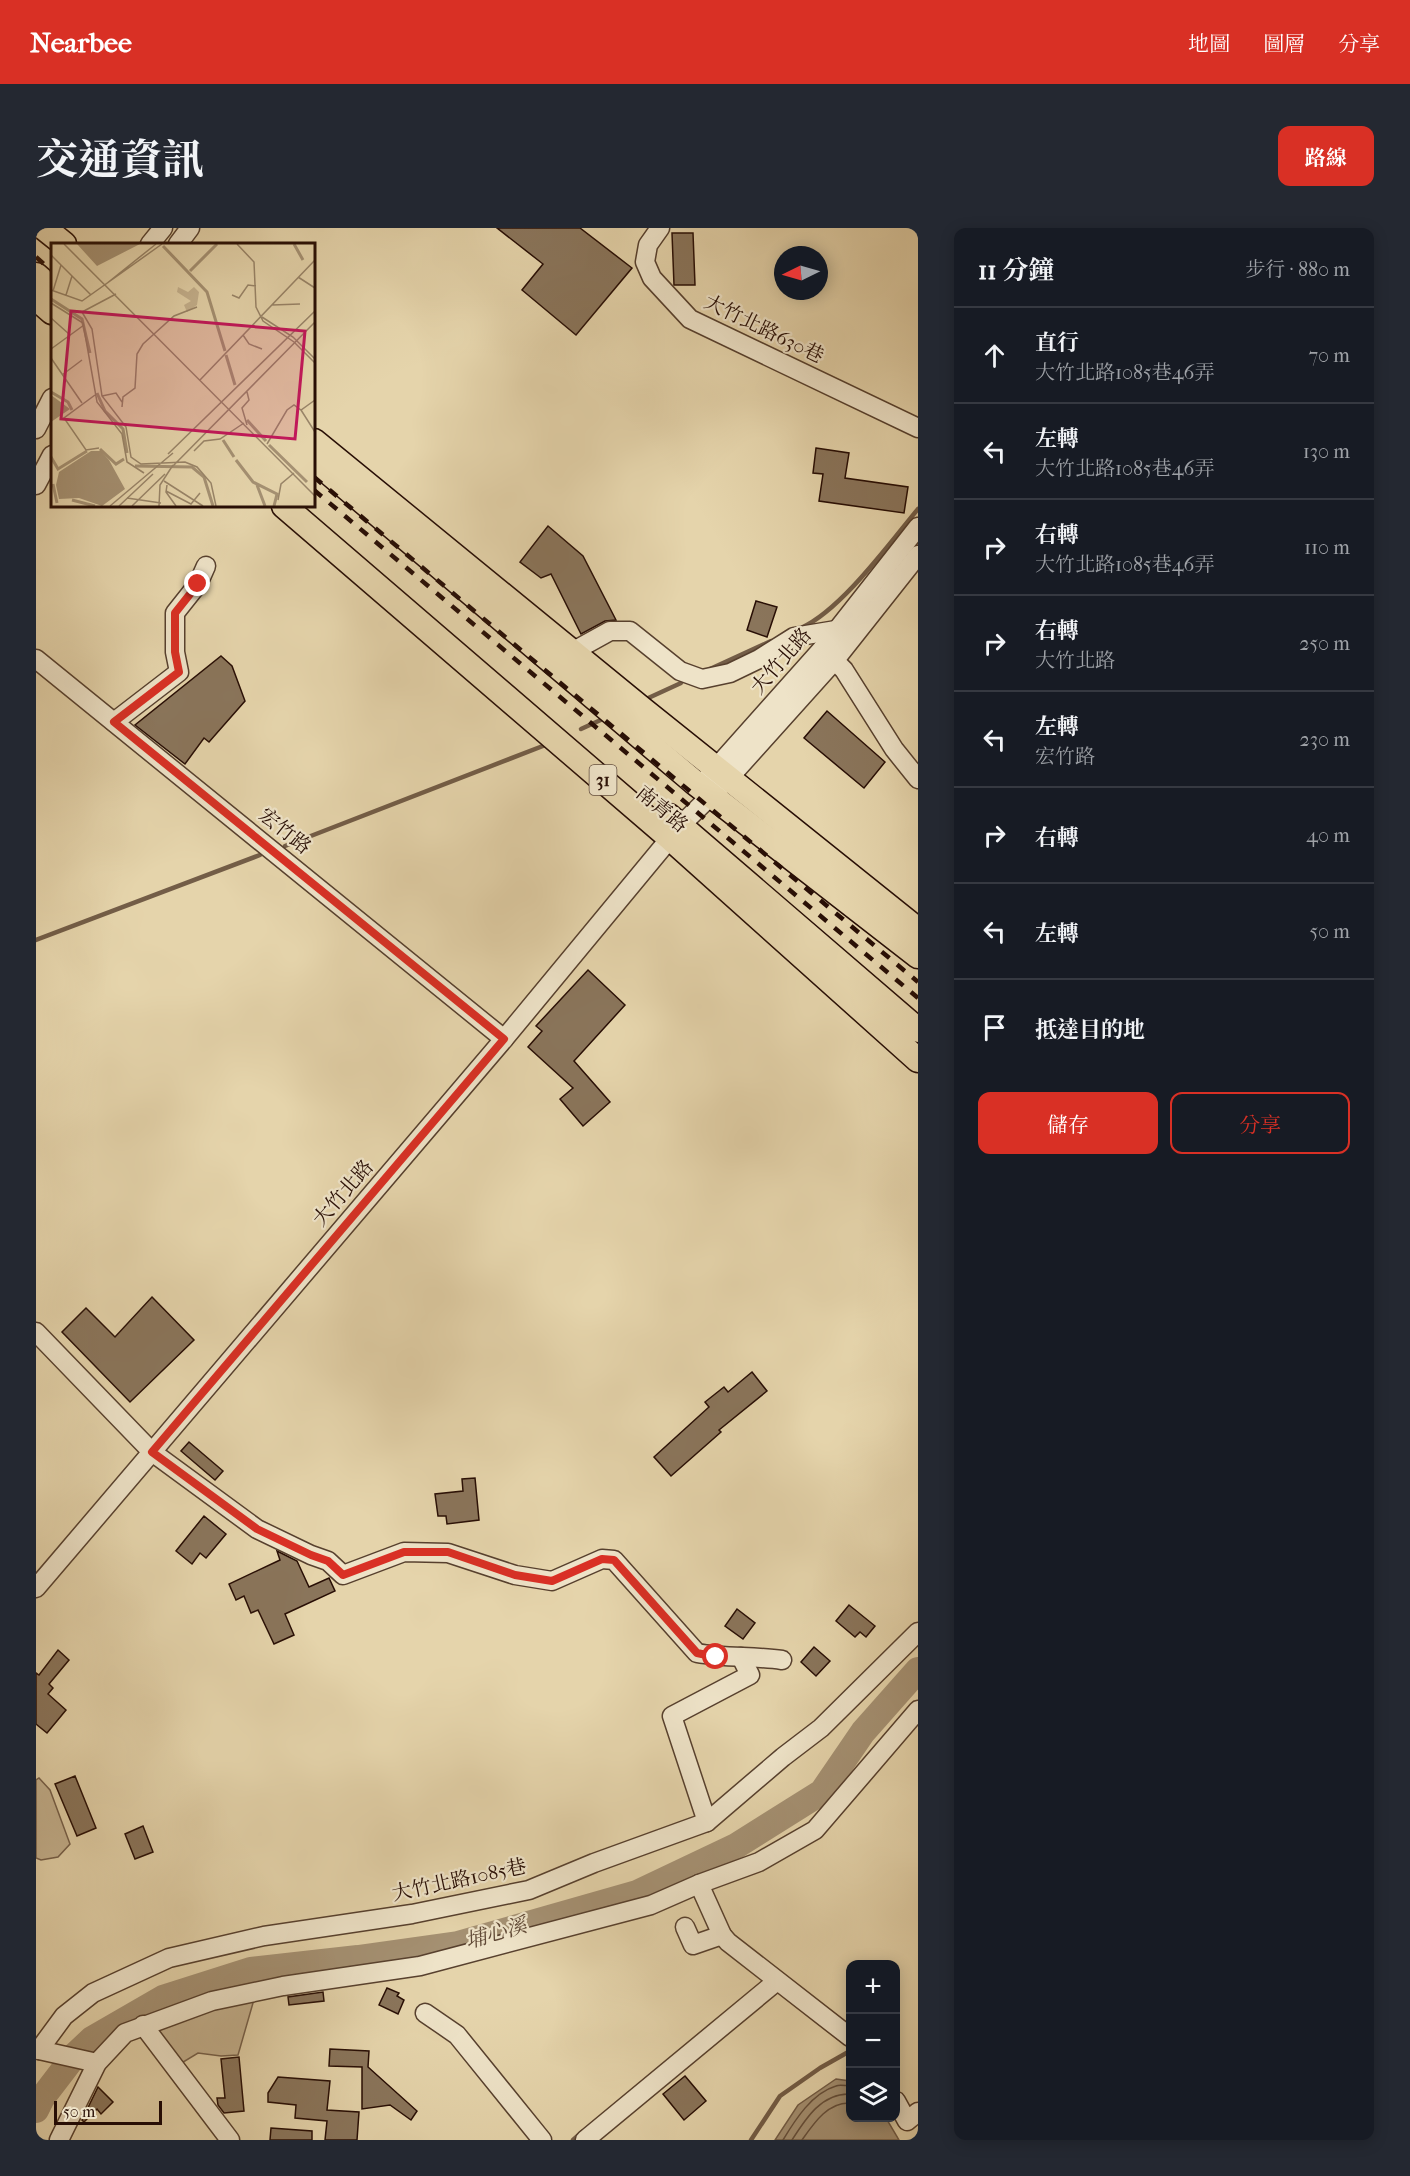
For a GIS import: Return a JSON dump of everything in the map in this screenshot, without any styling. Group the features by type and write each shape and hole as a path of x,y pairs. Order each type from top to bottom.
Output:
{"main road":[{"path":"44,228 63,243"},
{"path":"64,228 83,243"},
{"path":"36,275 51,288"},
{"path":"36,298 51,311"},
{"path":"315,442 572,652 714,782 918,956"},
{"path":"315,452 380,517"},
{"path":"315,461 380,517 714,782 918,930"},
{"name":"31","path":"285,507 676,831 918,1060"},
{"name":"南青路","path":"298,507 351,543"},
{"name":"南青路","path":"308,507 676,831 918,1030"}],"street":[{"path":"151,243 163,228"},
{"path":"179,243 190,228"},
{"name":"大竹北路630巷","path":"660,228 648,245 645,262 652,278 690,320 918,428"},
{"path":"36,429 51,400"},
{"path":"36,485 51,457"},
{"name":"大竹北路","path":"828,655 836,630 918,527"},
{"name":"大竹北路","path":"36,1588 504,1039 714,782 918,555"},
{"path":"114,722 179,672 175,652 175,613 198,584 206,566"},
{"path":"572,652 610,631 630,631 680,671 702,679 730,673 759,660 794,637 836,630"},
{"path":"828,655 894,749 918,779"},
{"name":"宏竹路","path":"36,659 504,1039"},
{"path":"36,1332 152,1452 257,1529 328,1561 343,1575 404,1552 448,1552 515,1575 552,1581 602,1559 614,1560 697,1653 716,1657 782,1660"},
{"name":"大竹北路1085巷","path":"37,2049 64,2016 93,1993 169,1958 264,1936 412,1914 530,1890 594,1863 707,1822 783,1757 821,1728 918,1632"},
{"path":"707,1822 672,1716 750,1676 741,1657"},
{"path":"59,2140 97,2062 126,2033 212,2001 283,1986 420,1966 470,1954 651,1905 759,1862 815,1830 918,1710"},
{"path":"699,1884 722,1935 728,1942 846,2034"},
{"path":"685,1927 693,1945 722,1935"},
{"path":"585,2140 777,1981"},
{"path":"425,2013 457,2035 542,2140"},
{"path":"143,2025 228,2139"},
{"path":"37,2049 97,2062"},
{"path":"900,2108 907,2121 918,2112"}],"shaded area":[{"path":"39,1778 50,1790 70,1844 58,1857 41,1860 36,1858 36,1780"},
{"path":"255,1996 238,2055 221,2056 198,2053 180,2064 157,2036 159,2025"}],"water":[{"path":"836,2079 846,2080 846,2122 888,2122 899,2140 775,2140 798,2105"}],"building":[{"path":"497,228 580,228 632,268 576,335 522,290 543,264"},
{"path":"672,233 693,233 695,285 674,285"},
{"path":"816,448 849,453 845,478 908,487 904,513 819,501 823,474 813,473"},
{"path":"548,526 583,556 616,620 605,621 581,634 551,574 541,578 520,562"},
{"path":"756,601 777,607 767,637 747,630"},
{"path":"221,656 232,666 245,701 209,742 204,738 185,764 135,725"},
{"path":"827,711 885,762 864,788 804,738"},
{"path":"588,970 625,1005 574,1061 610,1102 583,1126 560,1099 573,1088 528,1047 542,1031 536,1026"},
{"path":"152,1297 194,1340 130,1402 62,1332 86,1308 115,1337"},
{"path":"752,1372 767,1391 719,1430 721,1432 671,1476 654,1457 709,1407 705,1402 724,1387 728,1392"},
{"path":"189,1442 223,1471 215,1480 181,1451"},
{"path":"475,1478 479,1520 447,1524 446,1516 438,1516 435,1494 463,1491 462,1479"},
{"path":"204,1516 226,1534 206,1558 200,1553 192,1564 176,1551"},
{"path":"277,1551 297,1561 309,1587 329,1578 335,1591 285,1614 294,1635 274,1644 258,1610 251,1613 244,1596 236,1600 229,1584 280,1560"},
{"path":"849,1605 875,1626 866,1637 860,1632 855,1637 836,1621"},
{"path":"737,1609 755,1623 743,1639 725,1626"},
{"path":"814,1647 830,1661 816,1676 801,1662"},
{"path":"58,1650 69,1660 49,1684 53,1688 48,1694 66,1710 47,1733 36,1724 36,1673 39,1675"},
{"path":"75,1776 96,1828 77,1836 55,1784"},
{"path":"143,1826 153,1852 135,1859 125,1834"},
{"path":"387,1988 399,1993 397,1996 404,2000 398,2014 379,2005"},
{"path":"323,1992 324,2001 289,2005 288,1997"},
{"path":"330,2049 369,2051 368,2067 417,2111 411,2120 390,2105 362,2109 362,2067 329,2066"},
{"path":"239,2057 244,2111 224,2113 218,2105 217,2098 225,2098 221,2059"},
{"path":"685,2076 706,2101 684,2120 663,2094"},
{"path":"278,2077 330,2081 327,2110 359,2112 357,2140 325,2140 327,2121 295,2118 296,2105 268,2102 268,2093"},
{"path":"98,2087 113,2102 101,2114 97,2109 84,2122 82,2120"},
{"path":"271,2128 312,2131 312,2140 270,2140"}],"waterway":[{"path":"801,628 832,607 848,592 918,509"},
{"path":"710,669 771,641"},
{"path":"644,700 681,683"},
{"path":"581,729 605,718"},
{"path":"285,846 548,744"},
{"path":"36,940 260,855"},
{"name":"埔心溪","path":"36,2110 42,2098 75,2055 92,2039 163,1998 251,1970 458,1944 637,1893 736,1846 822,1792 863,1732 918,1670"},
{"path":"751,2140 780,2096 846,2053"},
{"path":"573,2140 582,2132"}],"railway":[{"path":"36,257 51,270"},
{"path":"315,478 918,982"},
{"path":"315,491 918,998"}],"route":[{"path":"198,584 175,613 175,652 179,672 114,722 504,1039 152,1452 257,1529 328,1561 343,1575 404,1552 448,1552 515,1575 552,1581 602,1559 614,1560 697,1653 716,1657"}]}
